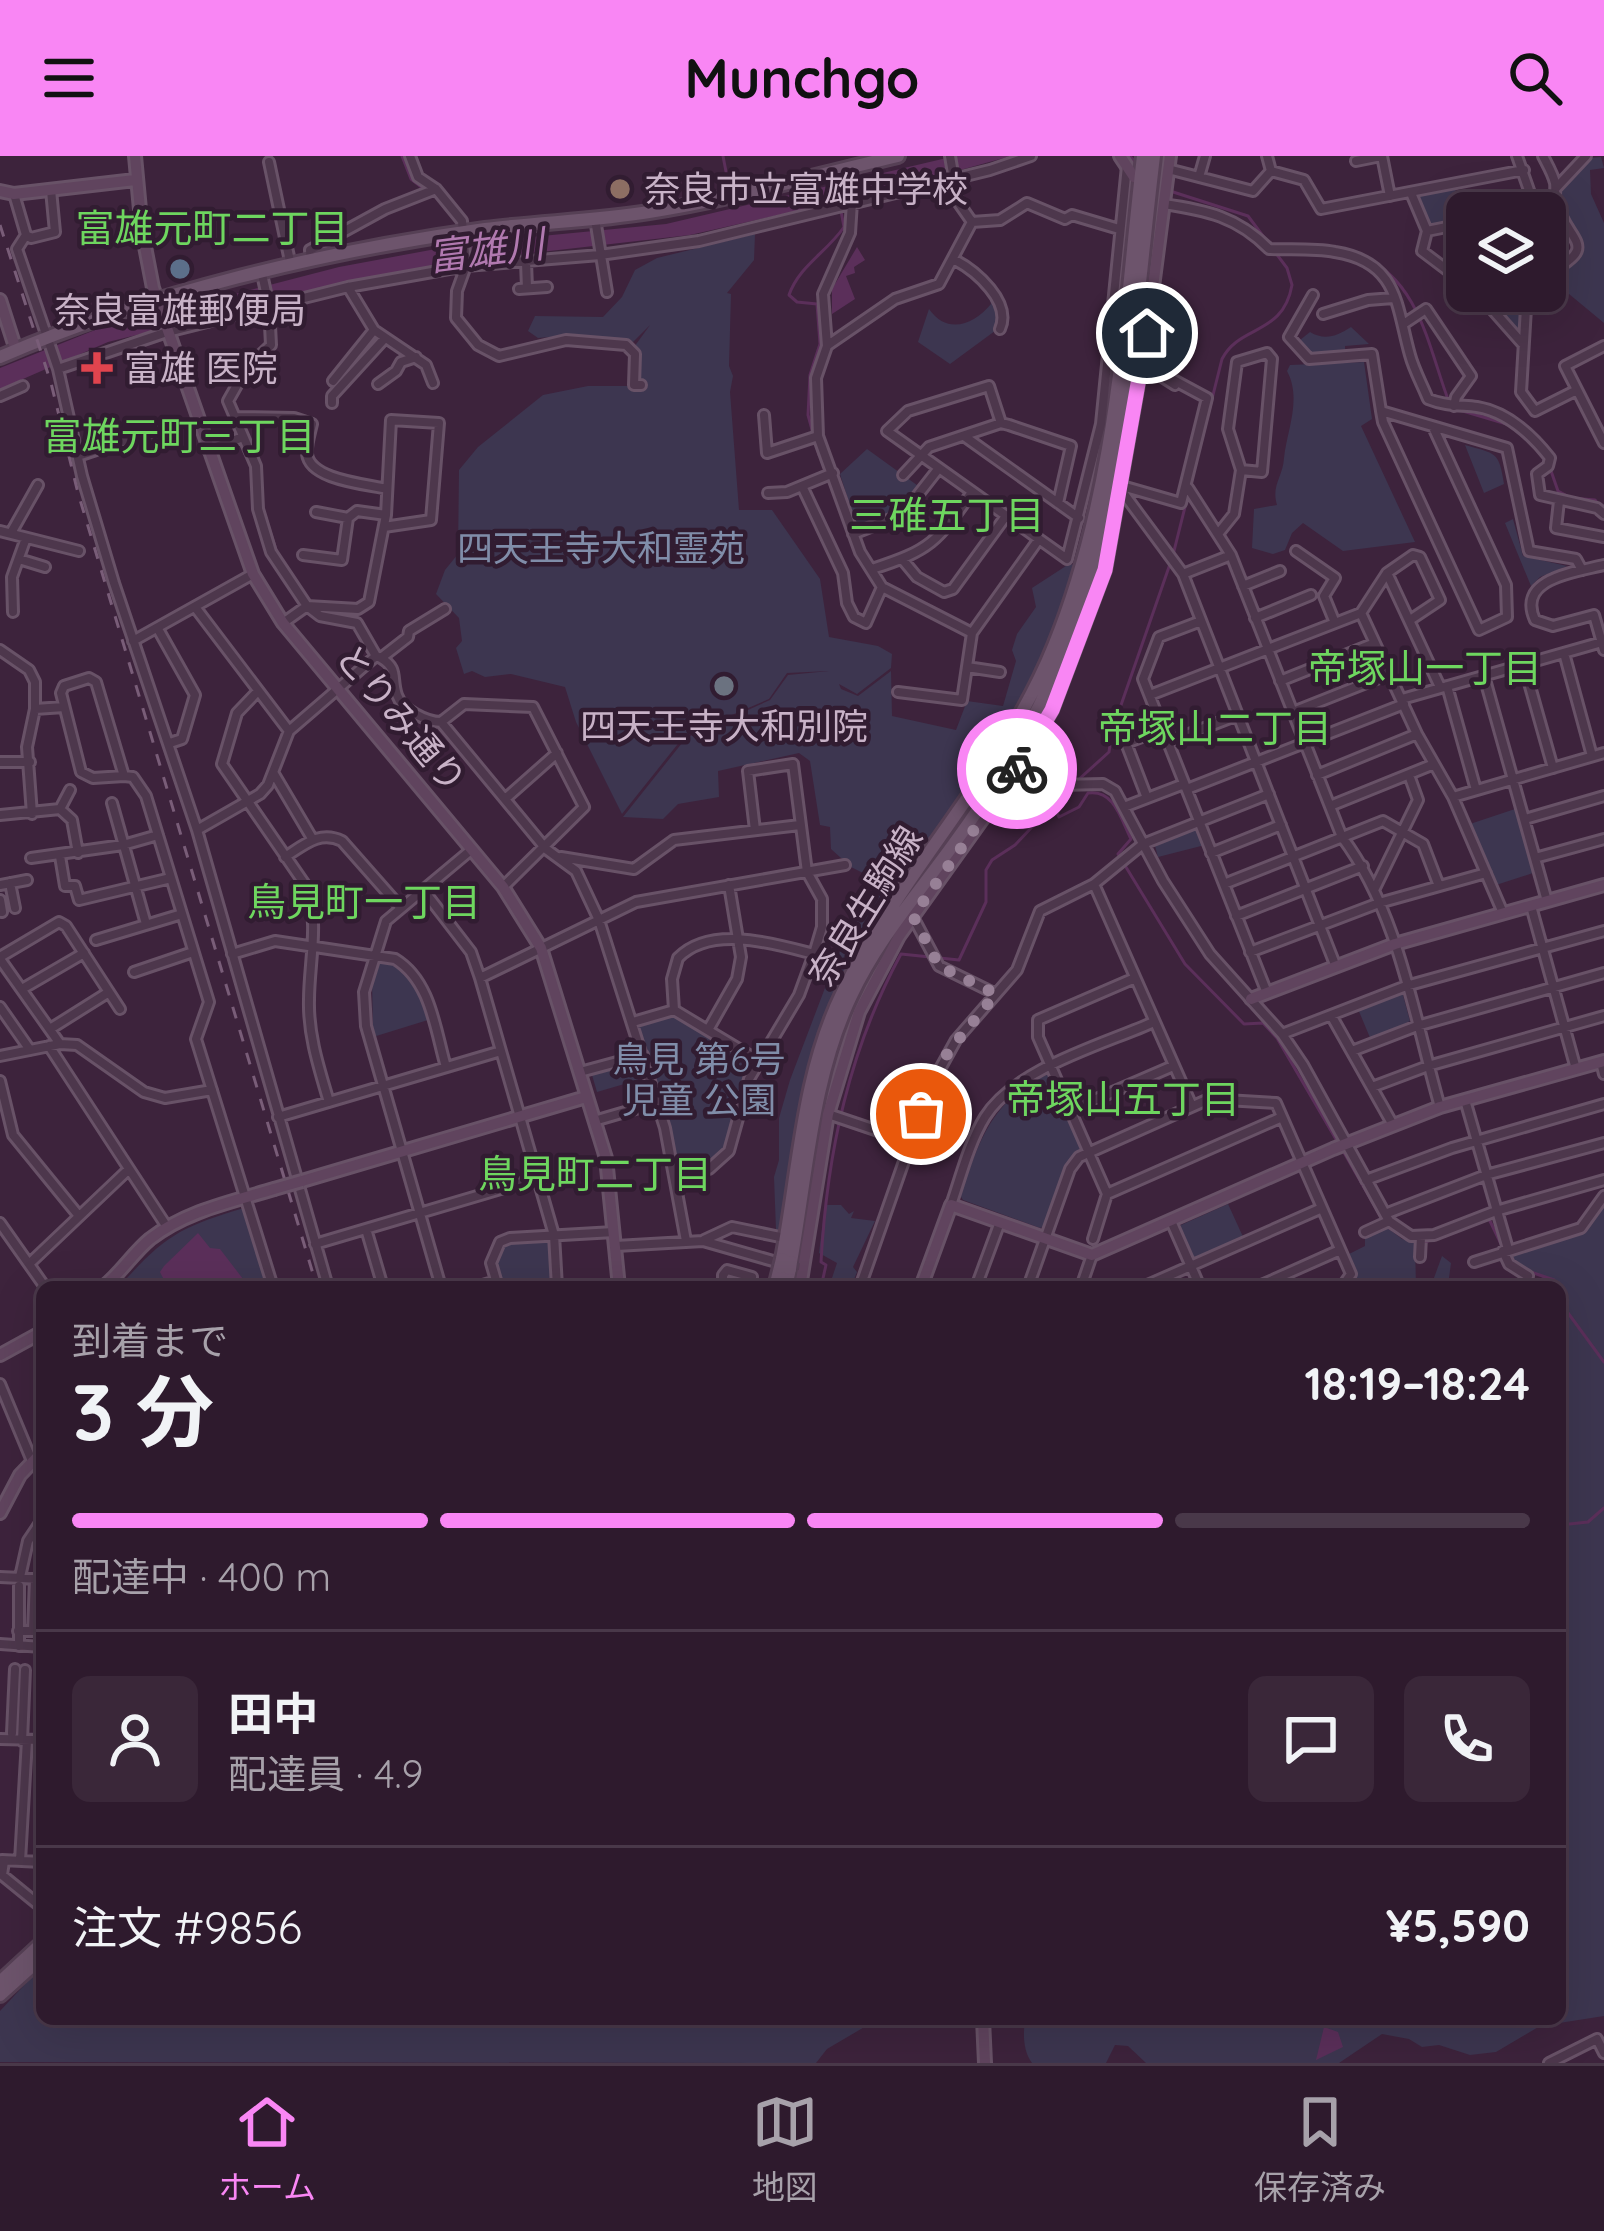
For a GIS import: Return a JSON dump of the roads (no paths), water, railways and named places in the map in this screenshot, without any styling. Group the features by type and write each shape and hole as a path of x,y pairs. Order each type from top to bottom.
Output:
{"main road":[{"path":"0,357 158,298 263,278 291,267 462,238 596,223 898,156"},
{"name":"奈良生駒線","path":"779,1281 790,1265 808,1102 839,1000 886,917 1017,724 1054,647 1079,577 1111,425 1143,156"},
{"name":"奈良生駒線","path":"787,1281 825,1067 849,1000 886,934 954,844 1030,724 1079,612 1117,455 1154,156"},
{"path":"1,1991 36,1950"},
{"path":"1,1991 36,1962"}],"street":[{"name":"とりみ通り","path":"135,156 142,231 167,332 253,574 283,623 503,886 542,948 611,1187 619,1281"},
{"path":"410,156 418,177 436,189 462,221 466,266 460,278 456,318 478,345 499,356 566,340 626,345 635,354 634,385 641,385"},
{"path":"57,368 167,332 348,287 466,266 699,241 1031,156"},
{"path":"1199,177 1205,156"},
{"path":"1267,156 1271,171"},
{"path":"1356,161 1382,156 1390,196"},
{"path":"1517,156 1530,192"},
{"path":"1544,156 1555,189 1586,156"},
{"path":"951,157 958,202 972,222"},
{"path":"268,162 291,267"},
{"path":"797,1281 790,1265 859,1012 886,957 1012,778 1052,710 1105,570 1147,333 1158,200 1170,162 1199,177 1253,191 1271,171"},
{"path":"1000,423 989,386 908,411 887,431 1067,559 1101,424 1127,166"},
{"path":"849,167 852,199 844,252 823,294 827,346 816,378 818,436 853,534 882,587 972,633"},
{"path":"1271,171 1304,180 1322,209 1524,170"},
{"path":"0,190 14,194 135,180"},
{"path":"311,263 310,250 385,209 436,189"},
{"path":"14,194 31,238 55,232 51,190"},
{"path":"1411,193 1427,231 1422,250 1445,269"},
{"path":"1158,200 1212,211 1253,232 1269,249 1352,256 1381,272 1391,284 1406,323 1409,354 1428,398 1492,410 1520,427 1550,458 1538,474 1540,495 1597,508 1604,514"},
{"path":"827,346 895,298 939,284 972,222 1000,220 1019,205 1034,203 1065,219 1072,215 1119,229"},
{"path":"1566,219 1578,253 1566,264"},
{"path":"596,223 607,292"},
{"path":"1427,231 1446,227"},
{"path":"26,235 17,249 57,368 133,641 197,830 326,1281"},
{"path":"955,260 985,284 1002,313 1000,329"},
{"path":"526,262 523,289 548,287"},
{"path":"263,278 271,345 246,369 228,401 256,466 259,509 271,553 307,606 320,616 357,623 378,657 395,672 397,695 404,705 432,722 441,722 464,704 533,707 584,807 503,886"},
{"path":"978,298 985,284"},
{"path":"348,287 374,330 416,356 426,365 433,383"},
{"path":"1313,295 1289,337 1309,359 1372,354 1382,422 1479,630 1507,617 1506,585 1432,426"},
{"path":"1323,314 1394,298"},
{"path":"0,300 16,350"},
{"path":"1406,323 1426,310 1471,376 1454,406"},
{"path":"1494,312 1524,346"},
{"path":"1526,312 1522,392 1535,411 1577,390"},
{"path":"333,381 374,330"},
{"path":"1122,488 1181,503 1190,491 1207,398 1162,370 1147,333"},
{"path":"332,403 332,396 386,338"},
{"path":"1604,346 1565,366 1604,443"},
{"path":"1218,534 1234,514 1241,470 1228,429 1237,364 1267,353 1272,358 1262,472 1241,470"},
{"path":"378,384 401,362 416,356"},
{"path":"1142,364 1166,382 1174,386 1178,382"},
{"path":"0,396 23,386"},
{"path":"1381,411 1507,448 1528,550 1576,559 1582,570"},
{"path":"764,415 767,453 818,436"},
{"path":"237,417 294,418 312,424 309,462 319,470 387,489"},
{"path":"283,623 307,606 358,609 369,602 386,515 391,420 439,423 430,520 384,527"},
{"path":"903,475 919,454 1000,423 1071,446 1058,503"},
{"path":"78,456 162,428"},
{"path":"964,436 1079,518"},
{"path":"208,450 243,437"},
{"path":"853,534 903,514 939,468"},
{"path":"768,494 833,473"},
{"path":"38,485 5,532 79,551"},
{"path":"802,486 843,573 854,617 866,622 882,587"},
{"path":"1122,488 1183,574 1336,967"},
{"path":"872,569 924,551 941,536 973,491"},
{"path":"1190,491 1231,555 1342,837 1364,866 1374,890 1440,1107"},
{"path":"1559,501 1556,528 1604,537"},
{"path":"316,512 348,518 357,512 386,515"},
{"path":"902,559 917,578 944,592 953,589 1006,515"},
{"path":"303,555 342,560 348,518"},
{"path":"14,612 12,578 26,537"},
{"path":"898,692 962,700 972,633 1039,539"},
{"path":"1296,551 1335,578 1324,596 1335,623"},
{"path":"1183,574 1231,555"},
{"path":"1150,695 1361,613 1388,573 1413,555 1420,557 1440,600 1409,620"},
{"path":"19,559 45,567"},
{"path":"1124,807 1256,762 1444,687 1603,646 1594,615 1553,626 1535,620 1531,613 1533,595 1543,583 1604,565"},
{"path":"1243,586 1280,571"},
{"path":"1388,573 1444,687 1476,790"},
{"path":"133,641 253,574"},
{"path":"1256,618 1311,595"},
{"path":"195,607 289,731"},
{"path":"197,830 248,802 268,785 289,731 337,687 408,637 409,631 445,610"},
{"path":"1361,613 1417,734 1453,796 1503,914"},
{"path":"1201,621 1159,638 1144,679 1267,993"},
{"path":"158,629 195,695 182,740 170,743"},
{"path":"1280,681 1376,643"},
{"path":"0,650 33,676 35,709 28,736 32,814"},
{"path":"1564,653 1592,757"},
{"path":"1524,665 1553,768"},
{"path":"967,667 1000,672"},
{"path":"1292,712 1389,674"},
{"path":"1484,676 1547,901"},
{"path":"124,776 96,682 88,678 64,686 61,693 81,772 93,778 133,776 146,796 208,1002 196,1039 270,1281"},
{"path":"258,691 237,713 222,764 306,886 313,905 308,1002 312,1044 329,1102"},
{"path":"35,709 64,706"},
{"path":"1168,742 1238,715"},
{"path":"441,722 546,849 576,871 599,920 643,1054 686,1240"},
{"path":"1148,798 1126,743 1163,729"},
{"path":"1317,775 1417,734"},
{"path":"505,799 556,753"},
{"path":"1453,796 1604,753"},
{"path":"0,762 30,762"},
{"path":"674,1176 709,1169 729,1151 743,1095 799,995 822,927 822,899 807,872 793,764 748,772 755,830"},
{"path":"1329,806 1434,764"},
{"path":"274,772 313,840"},
{"path":"1374,890 1418,800 1409,775"},
{"path":"1012,778 1102,784 1115,791 1210,954 1282,1034 1387,1218 1399,1230 1420,1237 1604,1180"},
{"path":"60,809 70,790"},
{"path":"862,1281 948,1052 1027,954 1040,911 1094,884 1143,844 1269,794"},
{"path":"1524,819 1604,796"},
{"path":"112,803 146,925"},
{"path":"0,815 60,809"},
{"path":"60,809 72,820 78,853"},
{"path":"1224,884 1383,821 1423,844 1439,886"},
{"path":"557,857 634,869 674,840 800,825"},
{"path":"1211,853 1281,825"},
{"path":"31,857 78,853 158,835"},
{"path":"285,857 313,840 332,836 342,841 400,908"},
{"path":"1535,858 1604,839"},
{"path":"439,1281 382,1087 364,992 386,920 471,850"},
{"path":"60,856 65,886 75,886 79,900 171,878"},
{"path":"480,978 636,902 844,865"},
{"path":"1236,916 1364,866"},
{"path":"1250,952 1379,903 1486,873"},
{"path":"15,908 5,884 27,880"},
{"path":"1094,884 1192,1106"},
{"path":"707,1030 737,979 741,957 729,885"},
{"path":"1251,999 1394,944 1604,885"},
{"path":"423,890 471,952 480,978 554,1235 557,1281"},
{"path":"0,900 2,912"},
{"path":"1531,906 1576,1069"},
{"path":"96,940 182,914"},
{"path":"913,916 939,966 996,994"},
{"path":"60,1044 0,958 58,922 66,926 120,1009"},
{"path":"1282,1034 1406,986 1604,931"},
{"path":"674,1010 672,979 678,958 700,944 758,939 814,954"},
{"path":"232,954 275,941 395,959 412,970 424,991 446,1067"},
{"path":"134,972 193,952"},
{"path":"22,989 84,953"},
{"path":"1352,1052 1417,1026 1604,973"},
{"path":"1093,1239 1107,1194 1037,1037 1038,1020 1135,978"},
{"path":"50,1029 109,992"},
{"path":"0,1007 31,1051"},
{"path":"633,1022 674,1010 759,1061"},
{"path":"1331,1015 1393,1126"},
{"path":"1372,1087 1428,1066 1604,1016"},
{"path":"923,1281 986,1115 1019,1082 1154,1022"},
{"path":"0,1056 77,1045 144,1092 165,1098 212,1090"},
{"path":"49,1046 167,1227"},
{"path":"278,1117 501,1051"},
{"path":"580,1072 643,1054"},
{"path":"1071,1111 1173,1066"},
{"path":"951,1205 1092,1256 1440,1107 1576,1069 1603,1066"},
{"path":"0,1081 4,1119 13,1135 79,1216"},
{"path":"1030,1281 1070,1169 1088,1153 1221,1096 1276,1102 1351,1274 1346,1281"},
{"path":"109,1281 145,1243 199,1211 586,1097"},
{"path":"1465,1100 1509,1264 1528,1276"},
{"path":"594,1120 657,1102"},
{"path":"1366,1180 1476,1140 1604,1105"},
{"path":"828,1114 911,1142"},
{"path":"1107,1194 1282,1117"},
{"path":"1365,1232 1486,1175 1604,1143"},
{"path":"29,1264 129,1169"},
{"path":"315,1244 538,1178"},
{"path":"1474,1262 1581,1228 1604,1196"},
{"path":"1157,1281 1322,1208"},
{"path":"1171,1221 1197,1281"},
{"path":"978,1281 1000,1222"},
{"path":"0,1223 41,1281"},
{"path":"703,1240 731,1227 780,1237"},
{"path":"366,1229 381,1281"},
{"path":"496,1281 491,1263 500,1242 615,1232"},
{"path":"1420,1237 1420,1257"},
{"path":"616,1246 703,1240 790,1265"},
{"path":"1270,1281 1340,1250"},
{"path":"1083,1281 1092,1256"},
{"path":"723,1281 728,1270 752,1277"},
{"path":"0,1355 36,1335"},
{"path":"0,1384 36,1453"},
{"path":"0,1514 36,1460"},
{"path":"19,1646 20,1581 28,1541 36,1529"},
{"path":"0,1577 36,1579"},
{"path":"18,1631 33,1631 36,1605"},
{"path":"0,1644 36,1647"},
{"path":"12,1733 20,1674"},
{"path":"18,1706 24,1740 20,1861"},
{"path":"0,1739 36,1740"},
{"path":"36,1862 2,1860 2,1875 36,1903"},
{"path":"983,2025 985,2063"},
{"path":"1549,2063 1597,2039 1604,2053"}],"water":[{"name":"富雄川","path":"955,156 1011,156 888,190 690,235 471,260 339,285 108,342 0,389 0,368 95,330 339,267 468,243 666,224"},
{"path":"857,247 865,260 846,276 855,299 832,314 832,289"},
{"path":"198,1233 210,1248 220,1249 243,1279 164,1281 160,1272"},
{"path":"1324,2027 1338,2032 1343,2047 1316,2060"}],"waterway":[{"path":"402,156 411,179 424,189"},
{"path":"723,156 728,182"},
{"path":"1130,156 1139,167"},
{"path":"1170,191 1248,216 1287,268 1292,285 1280,313 1239,340 1222,359 1173,555"},
{"path":"819,455 808,415 810,375 820,344 817,304 797,302 789,295 799,276 844,227 841,211"},
{"path":"1362,257 1382,268 1410,299 1449,402"},
{"path":"1456,409 1510,425"},
{"path":"1550,468 1558,491 1598,504"},
{"path":"260,472 263,509 278,556"},
{"path":"283,564 304,595"},
{"path":"1077,781 1109,752 1112,731 1170,564"},
{"path":"822,1281 824,1221 844,1103 867,1027 901,954 959,960 986,902 986,870 992,860 1015,845 1069,788"},
{"path":"1052,803 1059,817 1079,807 1088,793 1110,801 1131,839 1118,854 1185,964 1244,1024 1263,1023 1277,1038 1337,1141"},
{"path":"1342,1149 1382,1219"},
{"path":"1425,1242 1489,1219 1502,1246"},
{"path":"1387,1227 1416,1241"},
{"path":"1525,1270 1555,1281"},
{"path":"1566,1310 1604,1362"},
{"path":"1566,1524 1588,1522 1604,1508"}],"railway":[{"path":"0,225 51,383 78,493 315,1281"}],"place":[{"name":"奈良市立富雄中学校","path":"620,189"},
{"name":"奈良富雄郵便局","path":"180,269"},
{"name":"富雄 医院","path":"97,368"},
{"name":"四天王寺大和別院","path":"724,686"}],"district":[{"name":"富雄元町二丁目","path":"212,228"},
{"name":"富雄元町三丁目","path":"179,436"},
{"name":"三碓五丁目","path":"947,515"},
{"name":"帝塚山一丁目","path":"1425,668"},
{"name":"帝塚山二丁目","path":"1215,728"},
{"name":"鳥見町一丁目","path":"364,902"},
{"name":"帝塚山五丁目","path":"1123,1099"},
{"name":"鳥見町二丁目","path":"595,1174"}],"park label":[{"name":"四天王寺大和霊苑","path":"601,548"},
{"name":"鳥見 第6号 児童 公園","path":"699,1080"}]}
